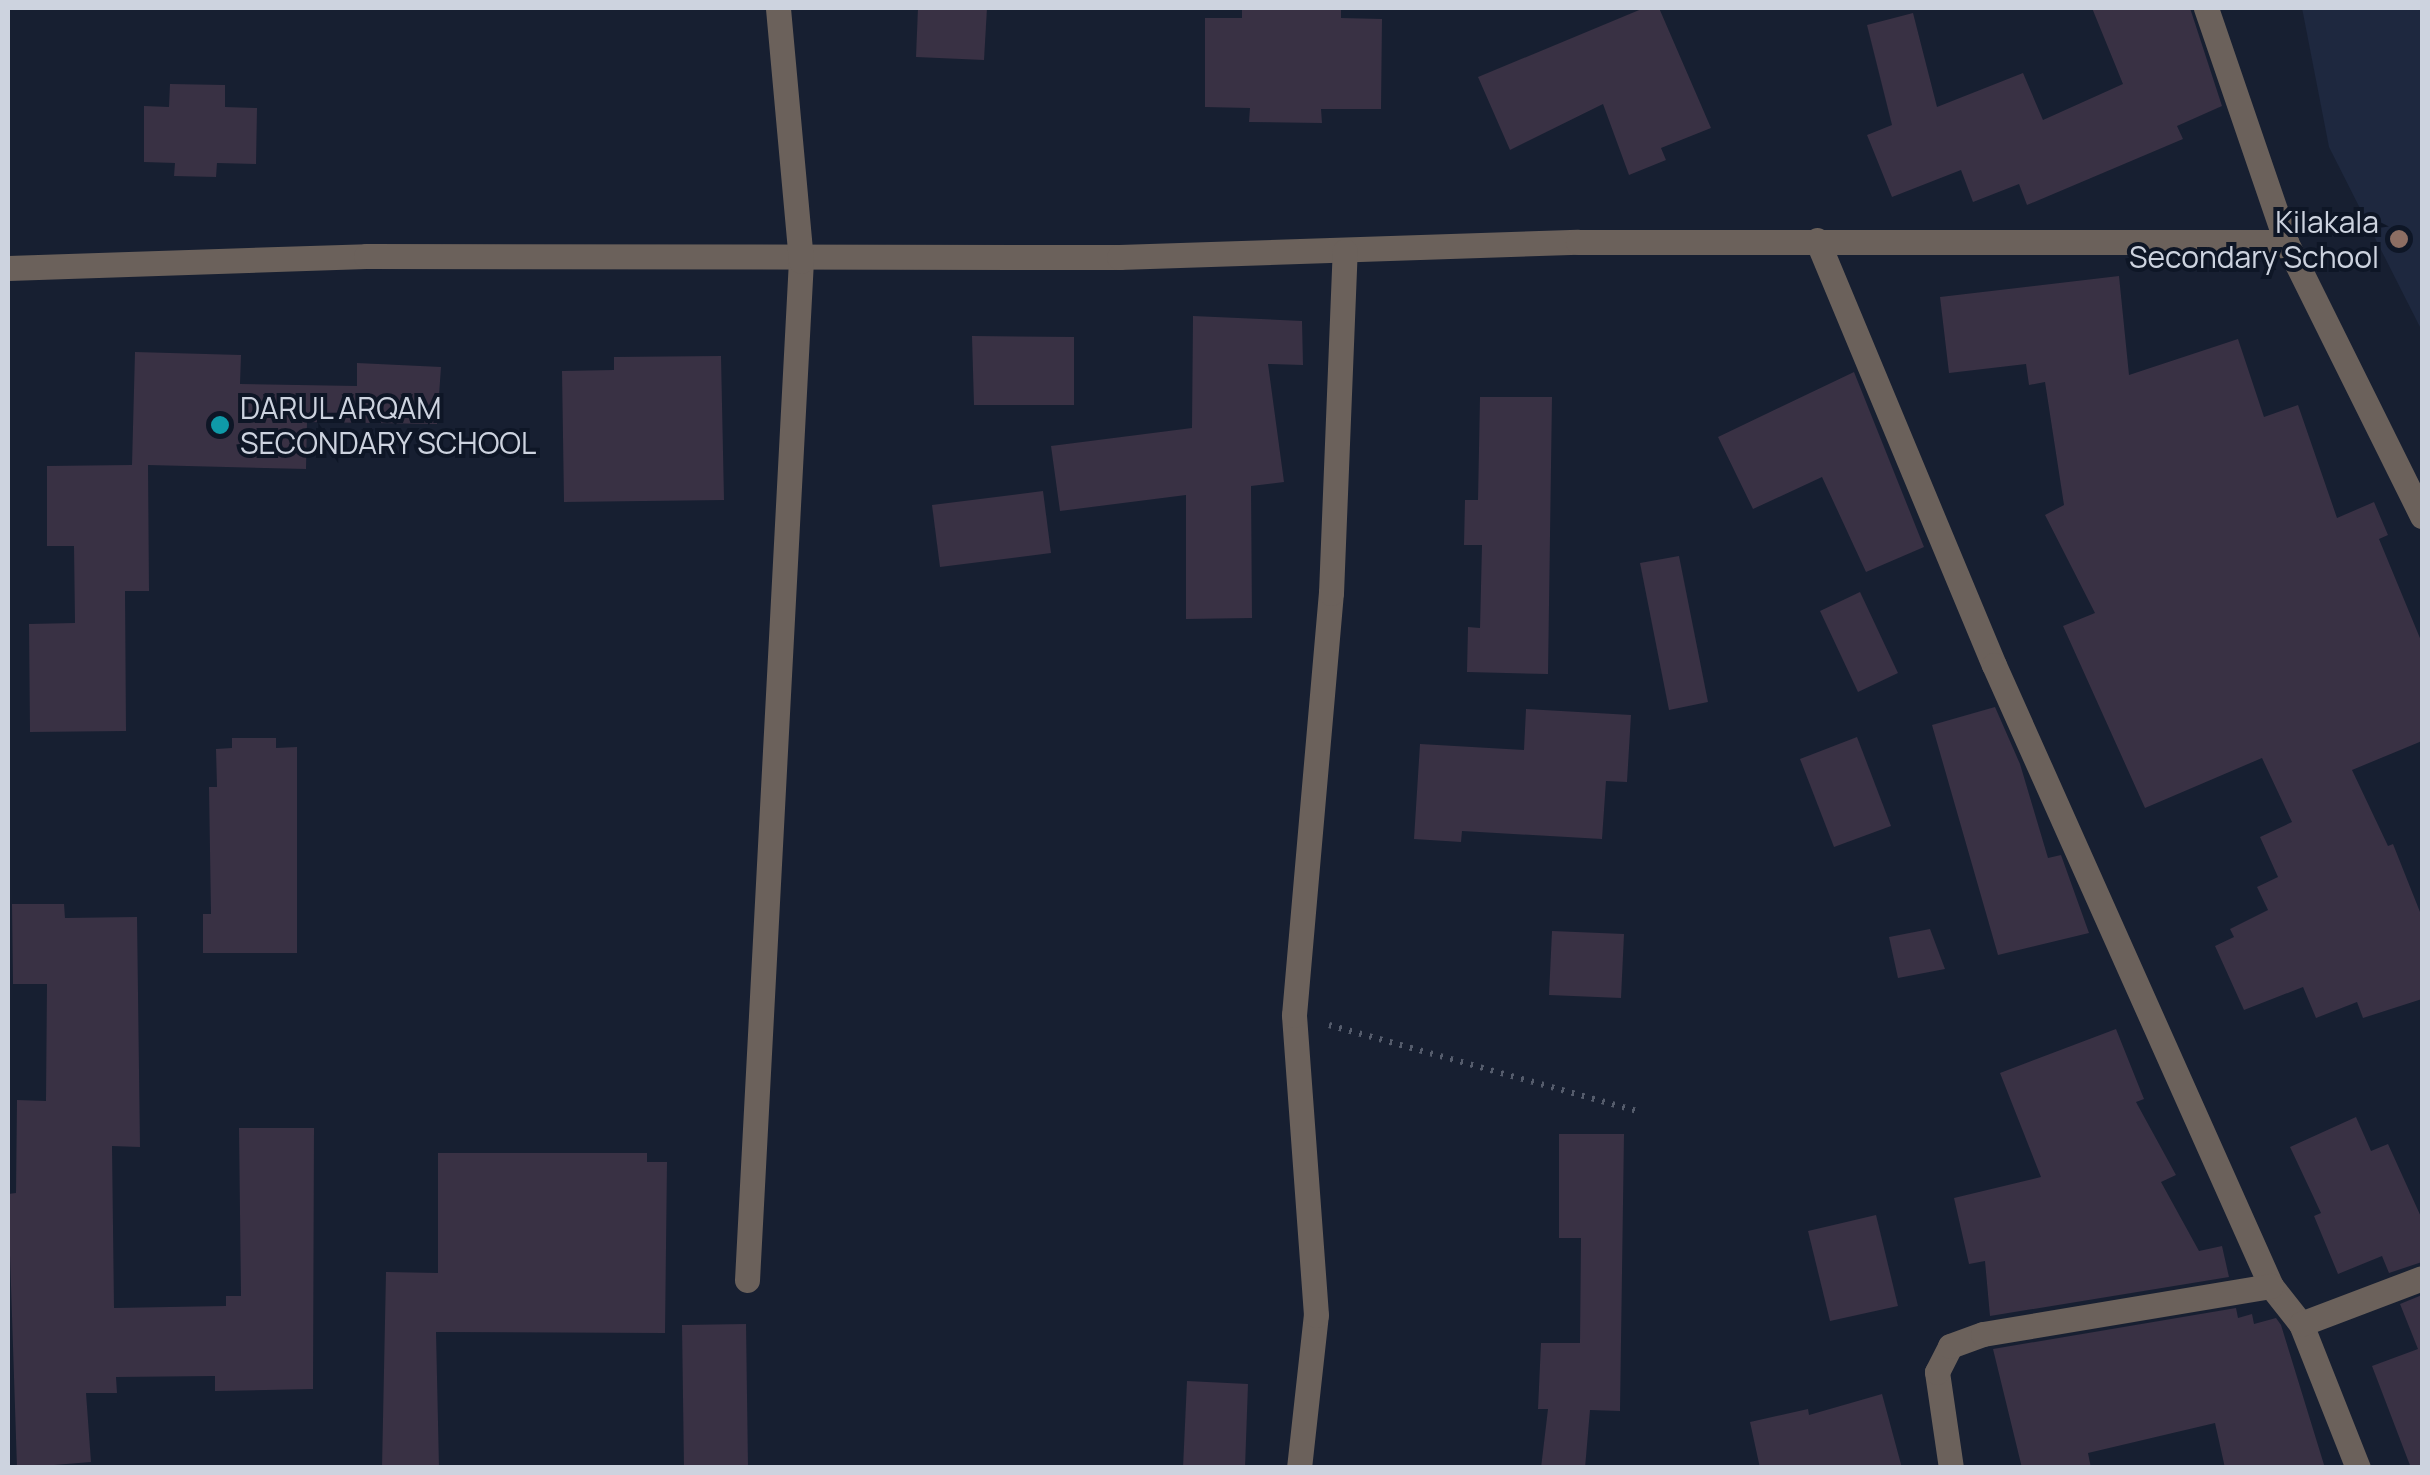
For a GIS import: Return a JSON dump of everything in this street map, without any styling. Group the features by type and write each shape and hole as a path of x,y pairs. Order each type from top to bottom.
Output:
{"street":[{"path":"747,1280 801,261 778,8"},
{"path":"2206,8 2286,242 2422,516"},
{"path":"8,268 366,256 801,261 1817,240 2286,242"},
{"path":"1817,240 1994,665 2271,1286 2301,1324 2358,1468"},
{"path":"1299,1468 1316,1315 1294,1015 1331,593 1345,252"},
{"path":"2301,1324 2422,1278"},
{"path":"1951,1468 1938,1372 1950,1346 1984,1334 2271,1286"}],"path":[{"path":"1294,1015 1642,1112"}],"shaded area":[{"name":"Kilakala Secondary School","path":"2302,8 2422,8 2422,331 2329,147"}],"building":[{"path":"918,8 987,8 984,60 916,57"},
{"path":"1242,8 1341,8 1341,18 1382,19 1381,109 1321,109 1322,123 1249,122 1250,108 1205,107 1205,18 1242,18"},
{"path":"1644,8 1659,8 1711,128 1661,148 1666,160 1629,175 1603,104 1510,150 1478,77"},
{"path":"2092,8 2190,8 2222,106 2177,126 2183,139 2027,205 2019,184 1973,202 1961,170 1892,197 1867,135 1892,125 1867,25 1913,13 1937,107 2023,73 2043,120 2123,84"},
{"path":"170,84 225,85 225,107 257,108 256,164 217,163 216,177 174,176 175,163 144,162 144,106 169,107"},
{"path":"2119,276 2129,375 2238,339 2264,417 2298,405 2337,518 2374,502 2388,535 2379,539 2422,643 2422,741 2352,770 2388,846 2393,844 2422,917 2422,999 2363,1018 2357,1002 2316,1018 2303,987 2244,1010 2215,946 2234,937 2230,929 2268,910 2257,887 2278,877 2260,837 2292,822 2262,758 2145,808 2063,626 2095,613 2045,515 2064,505 2045,382 2029,385 2026,364 1949,373 1940,297"},
{"path":"1193,316 1302,321 1303,365 1268,364 1284,482 1251,486 1252,618 1186,619 1186,495 1060,511 1051,446 1192,428"},
{"path":"972,336 1074,337 1074,405 974,405"},
{"path":"135,352 241,355 240,384 357,386 357,363 441,367 437,424 307,422 306,469 148,465 149,591 125,591 126,731 30,732 29,624 75,623 74,546 47,546 47,466 132,465"},
{"path":"721,356 724,500 564,502 562,371 614,370 614,357"},
{"path":"1854,372 1924,547 1866,572 1822,477 1753,509 1718,437"},
{"path":"1480,397 1552,397 1548,674 1467,672 1468,627 1480,628 1482,545 1464,545 1465,500 1478,500"},
{"path":"1043,491 1051,553 940,567 932,505"},
{"path":"1679,556 1708,702 1669,710 1640,563"},
{"path":"1860,592 1898,673 1858,692 1820,611"},
{"path":"1995,707 2020,764 2048,858 2061,855 2089,933 1998,955 1932,725"},
{"path":"1526,709 1631,715 1627,782 1606,781 1602,839 1462,831 1461,842 1414,839 1420,744 1524,750"},
{"path":"1857,737 1891,826 1834,847 1800,759"},
{"path":"232,738 276,738 276,748 297,747 297,953 203,953 203,914 211,914 209,787 217,787 216,749 232,748"},
{"path":"12,904 64,904 65,918 137,917 140,1147 112,1146 114,1308 226,1306 226,1296 241,1296 239,1128 314,1128 313,1389 215,1391 215,1376 116,1377 117,1393 86,1393 91,1462 17,1468 8,1194 16,1193 17,1100 46,1101 47,984 13,984"},
{"path":"1930,929 1945,969 1898,978 1889,937"},
{"path":"1552,931 1624,934 1621,998 1549,995"},
{"path":"2116,1029 2144,1099 2136,1102 2176,1175 2161,1182 2199,1251 2222,1246 2229,1277 1990,1316 1985,1261 1969,1264 1954,1198 2041,1177 2000,1073"},
{"path":"2356,1117 2371,1151 2388,1144 2422,1219 2422,1262 2389,1273 2382,1256 2338,1274 2314,1216 2321,1213 2290,1147"},
{"path":"1559,1134 1624,1134 1620,1411 1590,1410 1585,1468 1541,1468 1548,1409 1538,1409 1541,1343 1580,1343 1581,1238 1559,1238"},
{"path":"438,1153 647,1153 647,1162 667,1162 665,1333 436,1332 439,1468 382,1468 386,1272 438,1273"},
{"path":"1876,1215 1898,1306 1830,1321 1808,1231"},
{"path":"2422,1295 2422,1468 2411,1468 2372,1366 2418,1349 2400,1304"},
{"path":"2236,1308 2238,1318 2252,1314 2254,1324 2276,1318 2281,1325 2325,1468 2225,1468 2215,1423 2088,1453 2091,1468 2022,1468 1993,1349"},
{"path":"746,1324 748,1468 684,1468 682,1325"},
{"path":"1187,1381 1248,1384 1245,1468 1183,1468"},
{"path":"1882,1394 1902,1468 1760,1468 1750,1422 1808,1409 1809,1415"}],"place":[{"name":"Kilakala Secondary School","path":"2399,239"},
{"name":"DARUL ARQAM SECONDARY SCHOOL","path":"220,425"}]}
